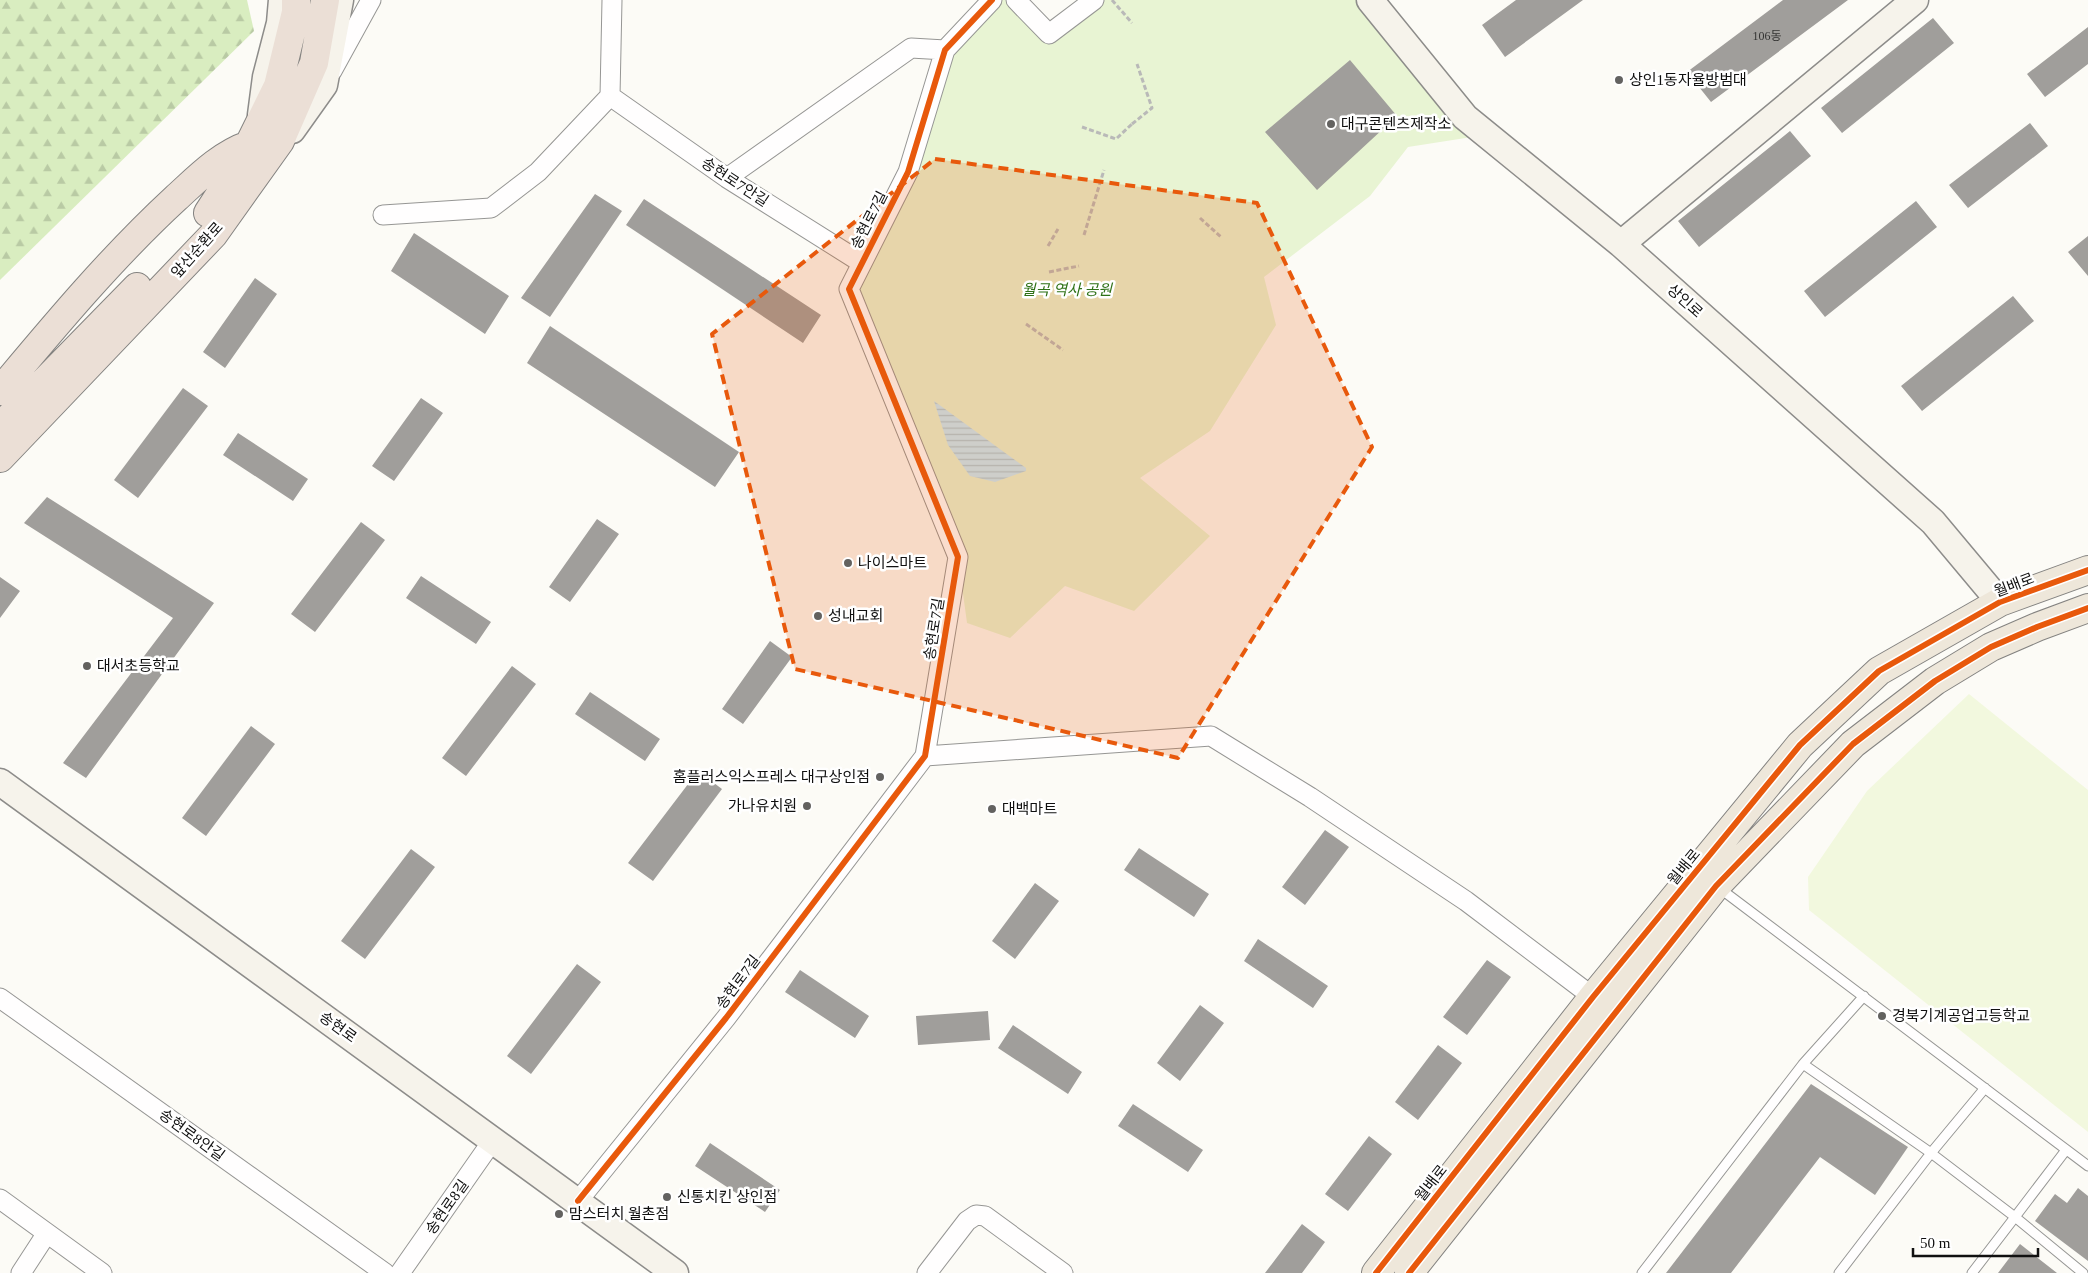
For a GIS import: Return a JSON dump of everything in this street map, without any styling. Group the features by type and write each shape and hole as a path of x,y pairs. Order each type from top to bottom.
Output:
{"highway":[{"name":"앞산순환로","path":"0,427 202,221 238,165 278,86 296,12 296,0"},
{"name":"앞산순환로","path":"0,458 213,236 260,171 280,141 314,63 325,0"},
{"path":"0,391 81,295 142,230 205,172 254,134"},
{"path":"0,479 153,311 241,218 256,193 260,171"}],"main road":[{"path":"254,134 280,23 282,0"},
{"path":"280,141 295,127 324,85 340,0"},
{"name":"상인로","path":"1370,0 1465,117 1621,244 1933,522 2000,602"},
{"path":"1621,244 1914,0"},
{"name":"월배로","path":"1376,1273 1593,997 1800,745 1879,671 2000,602 2088,570"},
{"path":"1409,1273 1716,886 1852,744 1935,681 1991,647 2088,608"},
{"name":"송현로","path":"0,782 676,1273"}],"street":[{"path":"324,85 371,0"},
{"path":"383,215 491,208 538,172 610,96 612,0"},
{"name":"송현로7길","path":"578,1201 726,1018 925,756 958,557 849,289 908,172 945,50 992,0"},
{"path":"1016,0 1050,34 1094,0"},
{"path":"727,178 911,48 945,50"},
{"name":"송현로7안길","path":"610,96 727,178 862,263"},
{"path":"925,756 1211,736 1310,797 1466,901 1593,997"},
{"name":"송현로8안길","path":"0,998 385,1273"},
{"name":"송현로8길","path":"400,1273 493,1140"},
{"path":"0,1199 102,1273"},
{"path":"934,1270 967,1221 976,1215 985,1216 1063,1273"},
{"path":"21,1273 47,1233"}],"lane":[{"path":"1716,886 2088,1166"},
{"path":"1642,1273 1803,1064 1864,996"},
{"path":"1803,1064 1931,1152 2015,1216 2083,1273"},
{"path":"1839,1273 1931,1152 1985,1088"},
{"path":"1972,1273 2066,1150"}],"path":[{"path":"1112,0 1132,23"},
{"path":"1082,127 1116,139 1133,122 1152,108 1137,64"},
{"path":"1084,235 1104,170"},
{"path":"1200,218 1221,237"},
{"path":"1048,246 1058,229"},
{"path":"1050,272 1079,266"},
{"path":"1026,324 1063,350"}],"highlighted area":[{"path":"935,159 1257,203 1372,447 1178,758 795,669 712,334"}],"green space":[{"path":"0,0 247,0 254,31 0,280"},
{"name":"월곡 역사 공원","path":"992,0 1016,0 1049,34 1094,0 1366,0 1472,137 1408,147 1370,196 1264,277 1276,325 1210,431 1140,478 1210,536 1134,611 1065,586 1010,638 967,623 958,557 849,289 908,172 945,50"},
{"path":"1969,694 2088,790 2088,1132 1809,910 1808,877 1867,791"}],"water":[{"path":"934,401 1026,468 1026,471 995,482 970,476 948,445"}],"building":[{"path":"1516,0 1583,0 1505,57 1482,25"},
{"path":"1783,0 1848,0 1711,102 1687,72"},
{"path":"1933,18 1954,43 1842,133 1821,108"},
{"path":"2088,27 2088,64 2045,97 2027,74"},
{"name":"대구콘텐츠제작소","path":"1350,60 1397,116 1317,190 1265,132"},
{"path":"2030,123 2048,146 1968,208 1949,185"},
{"path":"1790,131 1811,156 1699,247 1678,221"},
{"path":"595,194 622,211 550,317 521,298"},
{"path":"644,199 821,315 803,343 626,225"},
{"path":"1916,201 1937,227 1825,317 1804,291"},
{"path":"414,233 509,296 485,334 391,271"},
{"path":"2088,236 2088,276 2068,252"},
{"path":"255,278 277,294 225,368 203,352"},
{"path":"2013,296 2034,321 1922,411 1901,386"},
{"path":"550,326 739,452 715,487 527,363"},
{"path":"183,388 208,406 138,498 114,480"},
{"path":"421,398 443,413 394,481 372,466"},
{"path":"238,433 308,479 293,501 223,455"},
{"path":"47,497 214,603 86,778 63,763 173,618 24,523"},
{"path":"597,519 619,534 570,602 549,587"},
{"path":"361,522 385,540 315,632 291,614"},
{"path":"421,576 491,622 476,644 406,598"},
{"path":"0,577 20,591 0,618"},
{"path":"770,641 792,657 743,724 722,709"},
{"path":"512,666 536,684 466,776 442,758"},
{"path":"590,692 660,739 645,761 575,714"},
{"path":"251,726 275,744 206,836 182,818"},
{"path":"698,771 722,789 653,881 628,863"},
{"path":"1325,830 1349,847 1305,905 1282,887"},
{"path":"1139,848 1209,894 1194,917 1124,870"},
{"path":"411,849 435,867 365,959 341,941"},
{"path":"1035,883 1059,901 1015,959 992,941"},
{"path":"1258,939 1328,986 1313,1008 1244,961"},
{"path":"1487,960 1511,977 1467,1035 1443,1017"},
{"path":"577,964 601,982 531,1074 507,1056"},
{"path":"800,970 869,1016 855,1038 785,992"},
{"path":"1200,1005 1224,1023 1180,1081 1157,1063"},
{"path":"988,1011 990,1040 918,1045 916,1016"},
{"path":"1013,1025 1082,1072 1068,1094 998,1048"},
{"path":"1438,1045 1462,1063 1418,1120 1395,1102"},
{"path":"1811,1084 1908,1147 1875,1195 1820,1157 1731,1273 1666,1273"},
{"path":"1133,1104 1203,1150 1188,1172 1118,1126"},
{"path":"1369,1136 1392,1154 1348,1211 1325,1194"},
{"path":"710,1143 780,1190 765,1212 695,1166"},
{"path":"2078,1188 2088,1196 2088,1261 2035,1221 2055,1194 2067,1203"},
{"path":"1302,1224 1325,1242 1302,1273 1265,1273"},
{"path":"2020,1244 2057,1273 1998,1273"}],"cycle path":[{"path":"578,1201 726,1018 925,756 958,557 849,289 908,172 945,50 992,0"},
{"path":"1376,1273 1593,997 1800,745 1879,671 2000,602 2088,570"},
{"path":"1409,1273 1716,886 1853,744 1935,681 1991,647 2088,608"}],"place":[{"name":"상인1동자율방범대","path":"1619,80"},
{"name":"대구콘텐츠제작소","path":"1331,124"},
{"name":"나이스마트","path":"848,563"},
{"name":"성내교회","path":"818,616"},
{"name":"대서초등학교","path":"87,666"},
{"name":"홈플러스익스프레스 대구상인점","path":"880,777"},
{"name":"가나유치원","path":"807,806"},
{"name":"대백마트","path":"992,809"},
{"name":"경북기계공업고등학교","path":"1882,1016"},
{"name":"신통치킨 상인점","path":"667,1197"},
{"name":"맘스터치 월촌점","path":"559,1214"}]}
